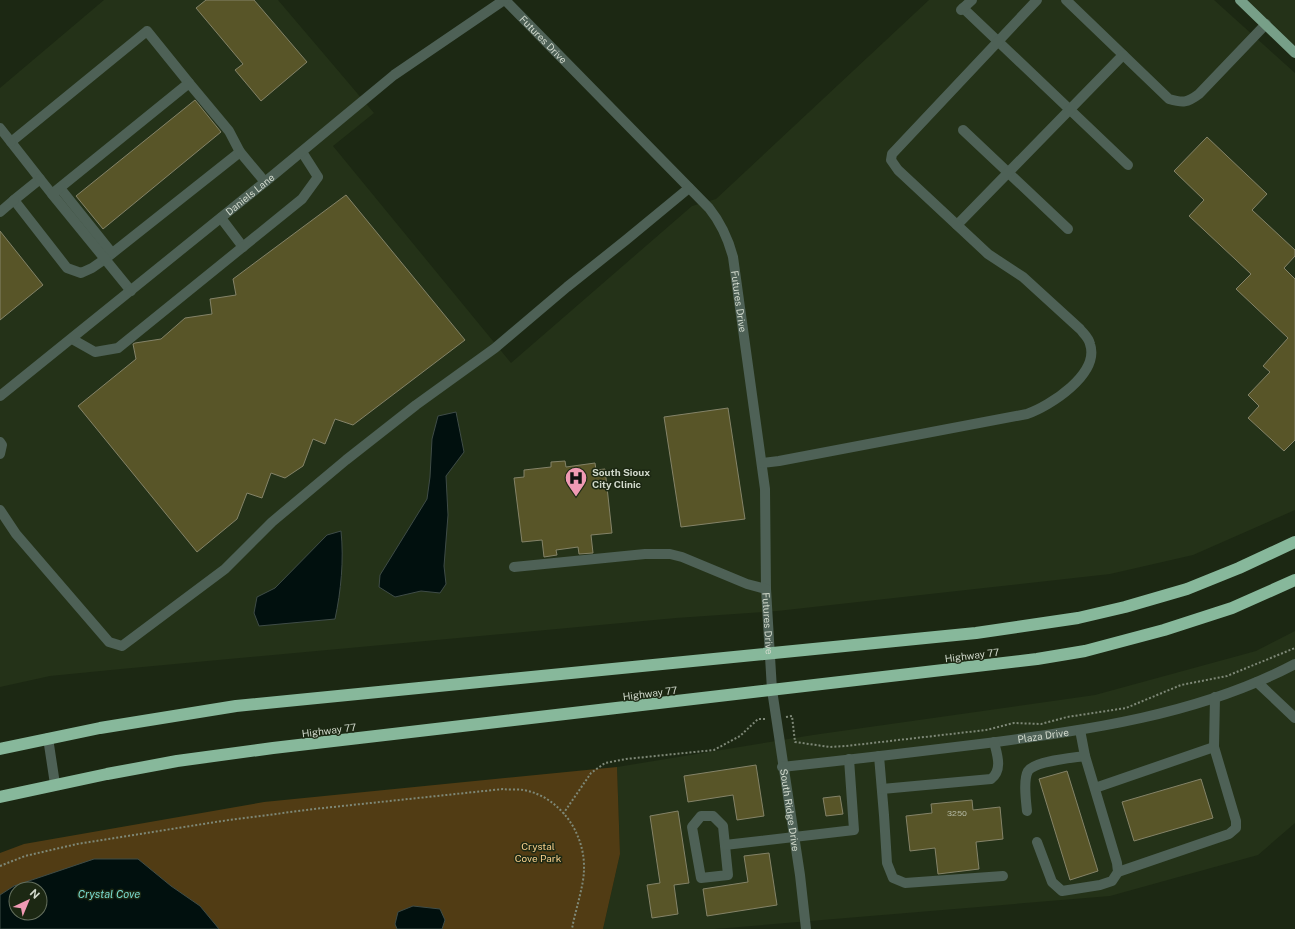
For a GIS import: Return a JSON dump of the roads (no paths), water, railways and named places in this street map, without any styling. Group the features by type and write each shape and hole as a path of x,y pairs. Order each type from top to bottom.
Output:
{"highway":[{"path":"0,749 100,728 236,706 976,632 1078,618 1125,607 1187,588 1239,568 1295,542"},
{"name":"Highway 77","path":"0,797 55,784 177,761 258,750 1037,659 1085,651 1164,630 1232,608 1295,580"}],"main road":[{"path":"1240,0 1295,53"}],"street":[{"name":"Daniels Lane","path":"0,396 132,291 394,75 505,0"},
{"name":"Futures Drive","path":"505,0 709,208 721,224 728,238 731,247 762,463 765,507 766,589 772,690"},
{"path":"972,0 962,9 998,41 1128,165"},
{"path":"762,463 1027,414 1050,403 1079,379 1089,366 1092,353 1091,345 1088,338 1080,329 1023,277 988,254 898,170 891,160 892,154 1037,0"},
{"path":"1066,0 1169,99 1179,102 1189,101 1198,94 1266,24"},
{"path":"11,142 147,31 229,131 240,152 265,182"},
{"path":"957,225 1123,55"},
{"path":"56,191 189,83"},
{"path":"0,128 40,179 56,191 108,256 132,291"},
{"path":"963,130 1068,229"},
{"path":"14,200 67,268 81,273 92,268 108,256 240,152"},
{"path":"72,339 95,352 118,348 243,247 302,199 318,177 302,152"},
{"path":"0,212 40,179"},
{"path":"0,510 16,534 109,642 122,646 225,569 272,522 346,460 416,405 495,348 567,287 689,188"},
{"path":"221,218 243,247"},
{"path":"0,442 2,445 0,454"},
{"path":"514,567 645,554 666,554 682,557 747,584 766,589"},
{"name":"Plaza Drive","path":"782,767 994,742 1080,730 1193,705 1257,682 1294,665"},
{"path":"1257,682 1295,718"},
{"name":"South Ridge Drive","path":"772,690 806,929"},
{"path":"1118,872 1229,834 1236,828 1236,821 1214,748 1215,698"},
{"path":"1037,842 1052,882 1062,891 1112,882 1118,872 1117,863 1085,756 1080,730"},
{"path":"48,738 55,784"},
{"path":"882,789 991,779 995,776 999,761 994,742"},
{"path":"1094,788 1214,748"},
{"path":"879,756 886,863 893,878 905,883 1003,876"},
{"path":"1027,811 1026,781 1028,772 1034,766 1085,756"},
{"path":"725,845 854,830 849,759"},
{"path":"701,816 713,816 723,826 725,845 728,875 701,878 692,827 701,816"}],"water":[{"path":"456,412 464,452 446,476 448,515 444,566 446,584 440,593 421,591 395,597 379,587 380,575 427,499 432,439 438,416"},
{"path":"341,531 341,575 335,619 259,626 254,613 257,597 275,588 327,535"},
{"name":"Crystal Cove","path":"94,859 138,859 171,886 200,906 219,929 0,929 0,895 8,890 8,921 48,921 48,881 29,881"},
{"path":"413,906 440,909 445,920 442,929 397,929 395,924 398,912"}],"place":[{"name":"South Sioux City Clinic","path":"576,498"}],"park label":[{"name":"Crystal Cove Park","path":"538,852"}]}
